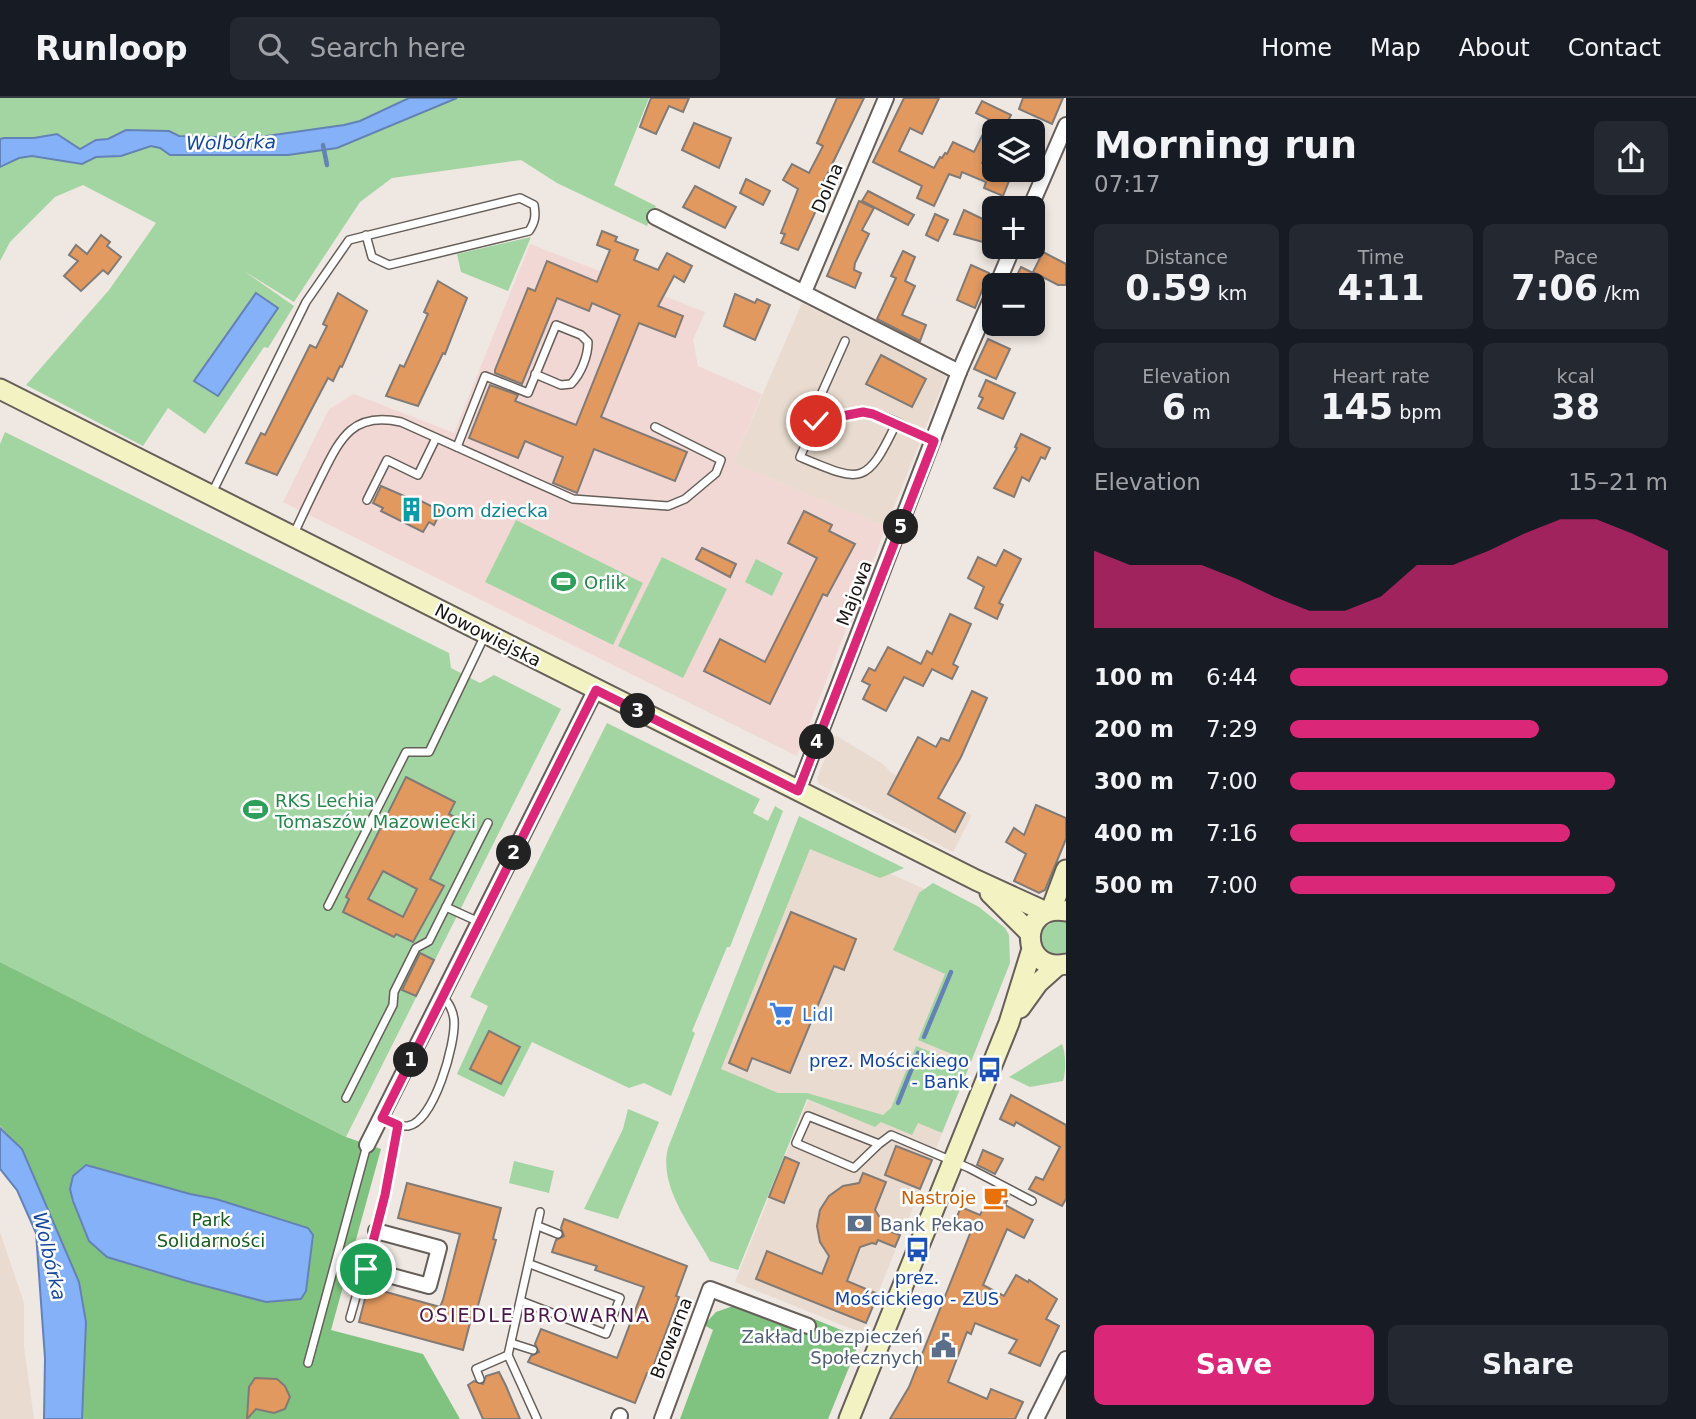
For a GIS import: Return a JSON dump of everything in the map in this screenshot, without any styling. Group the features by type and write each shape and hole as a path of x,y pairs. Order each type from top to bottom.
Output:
{"street":[{"name":"Dolna","path":"804,292 886,98"},
{"path":"1035,196 1066,125"},
{"path":"655,217 959,372"},
{"name":"Majowa","path":"798,791 959,372 982,319"},
{"name":"Nowowiejska","path":"0,389 976,880 1054,911"},
{"path":"367,1144 596,690"},
{"path":"849,1419 1009,1023 1037,919 1054,911 1066,870"},
{"name":"Nowowiejska","path":"976,880 1031,941 1042,961 1061,965"},
{"path":"1009,1023 1038,984 1061,965"},
{"path":"366,1269 429,1286 439,1248 376,1231"},
{"name":"Browarna","path":"662,1419 710,1289 808,1326"},
{"path":"1036,1419 1066,1359"}],"lane":[{"path":"211,496 306,302 349,240 366,235 520,198 534,205 536,214 529,231 389,265 372,257 366,235"},
{"path":"457,447 485,376 528,393 556,325 581,335 588,342 588,350 577,378 570,384 562,385 536,374"},
{"path":"845,341 820,397 816,421 800,457 841,474 854,476 867,471 877,461 896,424"},
{"path":"816,421 863,412 934,441"},
{"path":"292,537 337,443 356,426 370,420 386,419 436,438 573,499 668,506 685,499 716,473 721,460 655,427"},
{"path":"367,500 387,460 418,475 436,438"},
{"path":"328,906 406,751 429,752 485,634"},
{"path":"346,1098 393,1005 394,992 416,948 429,941 488,823"},
{"path":"446,906 480,922"},
{"path":"382,1118 408,1126 417,1122 424,1114 452,1047 454,1017 452,1008 443,996"},
{"path":"879,1144 808,1115 796,1143 854,1168 891,1135 953,1161 1032,1200"},
{"path":"350,1318 376,1231 398,1125"},
{"path":"308,1363 367,1144"},
{"path":"537,1419 509,1355 540,1212"},
{"path":"538,1226 558,1234"},
{"path":"521,1301 606,1334 620,1298 530,1264"},
{"path":"354,1304 363,1306"},
{"path":"511,1343 533,1350"},
{"path":"480,1379 476,1369 509,1355"}],"shaded area":[{"path":"530,244 705,312 693,340 698,366 762,394 733,463 886,527 797,756 283,502 329,409 354,394 454,433"},
{"path":"802,303 946,376 886,527 733,463"},
{"path":"835,735 883,764 890,772 972,815 953,852 819,784 817,778"},
{"path":"799,833 974,911 1009,962 942,1132 917,1123 942,1133 903,1233 898,1234 893,1248 895,1251 862,1333 735,1282 808,1100 876,1126 809,1094 671,1176"},
{"path":"0,1232 24,1303 24,1347 34,1419 0,1419"}],"green space":[{"path":"0,98 649,98 614,185 656,206 647,226 557,183 521,160 392,178 360,202 294,302 244,271 294,306 268,348 264,347 205,434 168,408 143,446 26,385 109,290 156,223 83,185 55,197 10,242 0,261"},
{"path":"531,237 508,291 461,272 457,254"},
{"name":"RKS Lechia Tomaszów Mazowiecki","path":"5,432 449,653 451,668 480,683 494,675 561,709 346,1137 0,962 0,444"},
{"name":"Orlik","path":"516,520 643,583 613,645 485,582"},
{"path":"662,557 727,589 683,678 618,646"},
{"path":"756,559 783,573 772,596 745,582"},
{"path":"607,723 760,799 753,813 768,821 775,806 783,811 730,947 727,947 692,1031 695,1033 671,1096 644,1083 629,1088 532,1042 504,1097 457,1074 488,1006 470,997"},
{"path":"799,816 904,868 880,878 810,849 721,1069 778,1093 807,1093 883,1115 891,1108 916,1046 969,1067 942,1133 918,1123 912,1135 881,1122 875,1127 807,1099 738,1270 710,1261 686,1221 668,1177 668,1148"},
{"path":"933,883 979,907 1005,928 1009,935 1010,963 971,1062 918,1040 945,974 893,950 919,893"},
{"path":"1057,920 1066,922 1066,952 1049,952 1043,945 1043,928"},
{"name":"Park Solidarności","path":"0,962 346,1137 381,1149 331,1330 423,1354 460,1419 80,1419 22,1149 0,1126"},
{"path":"1062,1044 1065,1062 1063,1081 1030,1087 1009,1077"},
{"path":"628,1109 659,1122 618,1219 584,1209 623,1129"},
{"path":"514,1161 554,1171 549,1193 509,1183"},
{"path":"736,1305 808,1332 814,1319 861,1338 828,1419 680,1419 713,1330 704,1325 716,1312"}],"water":[{"name":"Wolbórka","path":"409,98 457,98 337,148 288,155 170,155 151,146 121,156 96,157 82,164 32,156 19,158 0,167 0,139 4,138 34,138 57,134 80,149 96,140 108,139 126,130 169,131 179,136 252,138 360,121"},
{"path":"256,293 278,308 218,396 194,381"},
{"name":"Wolbórka","path":"0,1128 22,1149 79,1282 86,1322 82,1419 44,1419 45,1358 36,1233 17,1190 0,1169"},
{"path":"86,1165 216,1199 308,1228 313,1235 306,1291 301,1299 266,1302 107,1257 89,1241 70,1189 73,1176"}],"building":[{"path":"651,98 689,98 683,112 669,106 656,134 640,127"},
{"path":"837,98 864,98 824,181 827,182 814,206 817,208 798,250 781,243 785,234 781,233 798,189 783,180 792,164 809,173 823,146 817,143"},
{"path":"904,98 939,98 922,134 910,128 899,151 934,168 940,157 947,154 953,142 974,152 982,136 982,180 962,172 960,178 949,174 934,206 917,198 922,186 873,162"},
{"path":"1023,98 1063,98 1052,124 1019,109"},
{"path":"982,101 1011,115 1009,119 988,119 976,113"},
{"path":"694,123 731,138 719,168 682,150"},
{"path":"746,179 770,191 763,205 740,193"},
{"path":"986,182 1009,182 1003,196 984,188"},
{"path":"695,186 736,207 725,228 683,207"},
{"path":"868,191 914,215 908,225 862,201"},
{"path":"859,201 874,208 862,230 869,234 855,263 854,270 861,273 855,288 827,276"},
{"path":"964,210 982,219 982,242 954,234"},
{"path":"935,214 948,220 938,241 926,235"},
{"path":"602,231 617,237 615,241 638,250 634,260 658,270 667,253 692,266 684,282 674,276 658,306 683,316 675,337 639,323 601,417 687,452 675,481 594,449 577,493 553,483 563,457 525,441 518,458 469,438 490,385 518,395 515,401 576,425 620,315 592,303 589,311 557,298 522,384 495,373 495,370 528,288 535,291 547,261 597,282 610,250 597,245"},
{"path":"101,235 110,242 107,246 121,257 108,274 103,270 81,291 64,276 78,261 69,255 76,245 87,254"},
{"path":"903,251 915,257 905,281 915,286 902,315 926,325 920,341 877,319 896,278 891,276"},
{"path":"1045,253 1066,264 1066,285 1058,285 1045,278 1045,273 1033,272 1040,259 1045,259"},
{"path":"971,265 989,273 982,273 982,290 975,308 957,300"},
{"path":"1021,267 1033,273 1018,273"},
{"path":"438,281 467,298 445,354 443,353 418,406 386,396 400,365 404,367 428,314 424,312"},
{"path":"338,293 367,311 342,367 340,366 333,381 328,378 277,475 246,463 261,433 265,435 310,345 316,348 327,326 323,324"},
{"path":"735,294 755,303 757,299 770,305 755,340 724,326"},
{"path":"988,339 1010,349 996,379 974,369"},
{"path":"881,355 926,379 912,407 866,384"},
{"path":"986,380 1015,393 1003,419 978,408 983,398 979,396"},
{"path":"1021,434 1050,448 1045,459 1041,457 1029,481 1022,477 1014,497 994,488 1017,448 1015,447"},
{"name":"Dom dziecka","path":"381,486 411,499 413,497 441,511 434,525 429,522 423,532 381,511 383,508 373,503"},
{"path":"804,511 832,525 829,531 855,544 827,596 823,594 770,704 704,671 720,639 765,662 817,558 788,543"},
{"path":"702,548 736,564 730,577 696,559"},
{"path":"1004,550 1021,559 999,603 1003,605 997,619 975,608 984,587 968,578 978,557 996,566"},
{"path":"950,614 971,624 953,664 958,667 952,679 932,669 923,686 904,677 886,711 863,699 870,685 862,681 869,668 875,671 888,647 921,664 927,651 932,654"},
{"path":"972,691 987,698 961,757 938,798 965,813 955,832 888,794 918,737 936,747 941,738 949,741"},
{"path":"406,777 455,802 449,814 460,820 430,879 444,886 413,942 396,934 394,937 343,912 349,899 346,897","holes":["383,871 417,889 403,917 368,899"]},
{"path":"1036,805 1066,818 1066,839 1045,890 1039,893 1014,881 1026,854 1006,842 1014,828 1024,835"},
{"name":"Lidl","path":"791,912 856,939 844,970 834,966 790,1073 752,1058 747,1071 729,1063"},
{"path":"420,953 434,960 416,996 402,990"},
{"path":"489,1031 520,1047 501,1084 470,1069"},
{"path":"1011,1095 1066,1125 1066,1199 1062,1206 1029,1189 1036,1177 1043,1180 1060,1147 1016,1122 1014,1126 1000,1119"},
{"path":"896,1146 932,1160 920,1189 885,1175"},
{"path":"983,1150 1003,1159 995,1174 977,1165"},
{"path":"785,1157 799,1163 784,1203 769,1197"},
{"path":"863,1173 886,1182 875,1210 884,1224 882,1229 900,1235 895,1247 878,1240 876,1244 860,1247 847,1281 878,1294 866,1323 756,1279 767,1251 822,1274 829,1256 820,1242 817,1226 820,1210 829,1196 843,1186 859,1183"},
{"path":"407,1183 501,1208 493,1239 496,1240 463,1350 359,1322 368,1287 440,1307 443,1300 460,1234 398,1218"},
{"path":"994,1188 1009,1196 1005,1205 1033,1220 1024,1238 1007,1229 983,1285 1004,1296 1016,1275 1028,1282 1029,1280 1057,1299 1046,1319 1059,1326 1040,1366 1009,1353 1017,1340 975,1323 971,1334 967,1332 948,1382 987,1399 991,1389 1023,1402 1015,1419 890,1419 909,1387 973,1226 956,1219 961,1207 980,1215"},
{"path":"564,1219 687,1266 676,1296 679,1297 650,1375 647,1373 635,1403 528,1362 531,1356 539,1352 535,1344 541,1329 617,1358 644,1287 595,1270 597,1266 552,1252 556,1240 564,1236 561,1228"},
{"path":"499,1372 520,1419 483,1419 468,1385 474,1381 483,1384 486,1376"},
{"path":"255,1378 277,1379 285,1386 290,1397 285,1409 274,1413 256,1409 247,1419 249,1387"}],"waterway":[{"path":"323,145 327,165"},
{"path":"924,1037 951,972"},
{"path":"898,1103 918,1053"}],"place":[{"name":"Dom dziecka","path":"412,510"},
{"name":"Orlik","path":"564,582"},
{"name":"RKS Lechia Tomaszów Mazowiecki","path":"255,810"},
{"name":"Lidl","path":"782,1014"},
{"name":"prez. Mościckiego - Bank","path":"989,1070"},
{"name":"Nastroje","path":"996,1197"},
{"name":"Bank Pekao","path":"860,1224"},
{"name":"prez. Mościckiego - ZUS","path":"917,1250"},
{"name":"Zakład Ubezpieczeń Społecznych","path":"943,1346"}],"district":[{"name":"OSIEDLE BROWARNA","path":"535,1315"}],"route":[{"path":"366,1269 385,1195 398,1125 382,1118 596,690 798,791 934,441 863,412 816,421"}]}
